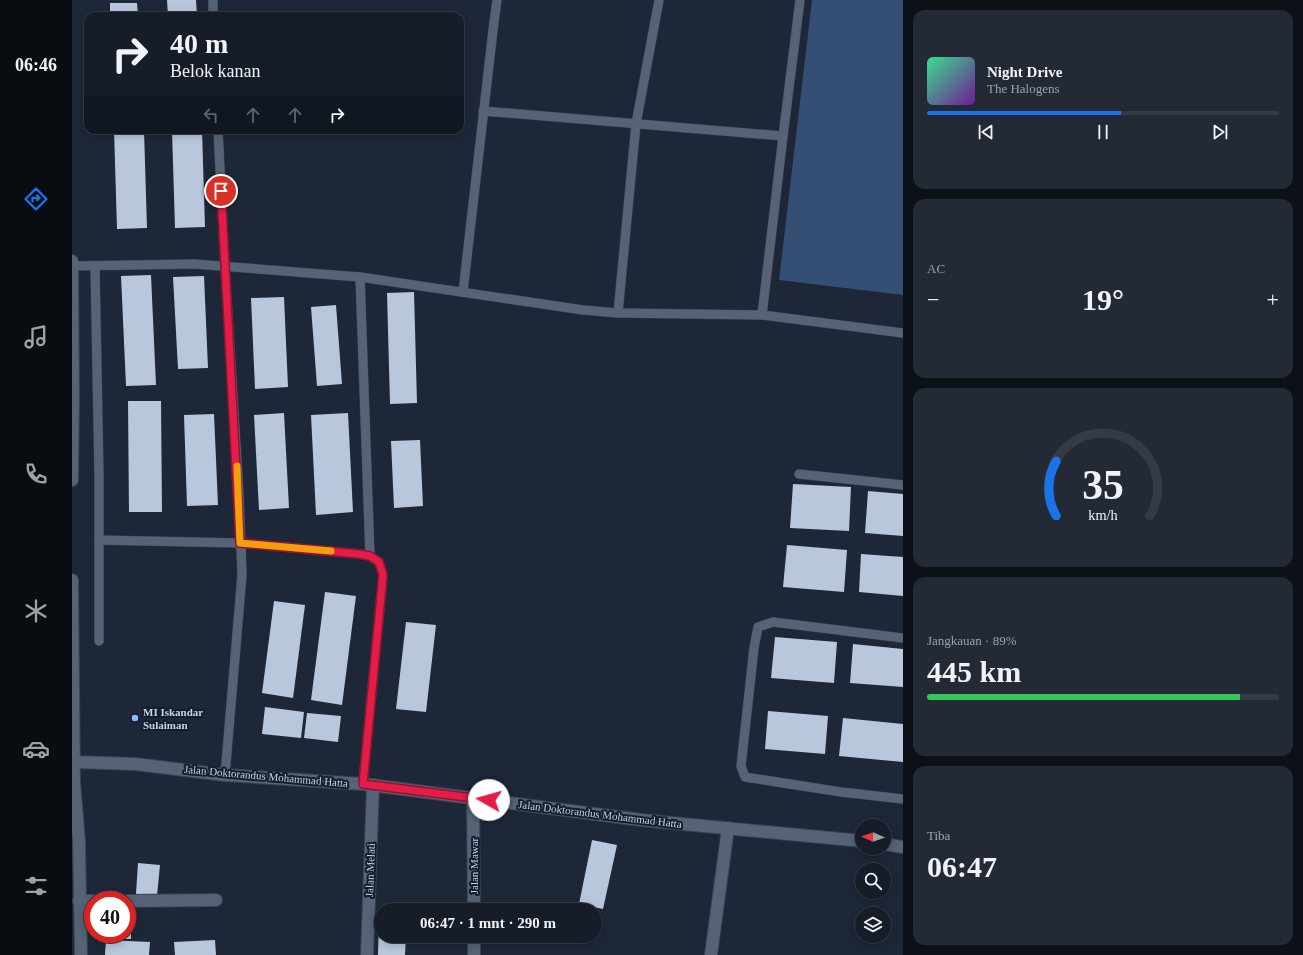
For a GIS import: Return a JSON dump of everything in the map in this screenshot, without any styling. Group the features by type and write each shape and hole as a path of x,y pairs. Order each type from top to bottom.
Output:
{"street":[{"path":"72,260 72,480"},
{"path":"72,580 74,767 78,840 81,955"},
{"name":"Jalan Doktorandus Mohammad Hatta","path":"74,767 135,764 225,774 368,785 641,820 855,840"},
{"name":"Jalan Melati","path":"367,955 368,785"},
{"name":"Jalan Mawar","path":"473,798 474,903"},
{"path":"711,955 728,828"},
{"path":"891,845 903,847"},
{"path":"136,901 216,900"},
{"path":"79,901 84,901"},
{"path":"474,943 474,955"}],"lane":[{"path":"213,0 214,12"},
{"path":"463,292 483,111 498,0"},
{"path":"618,313 636,124 659,0"},
{"path":"762,315 782,136 800,0"},
{"path":"483,111 782,136"},
{"path":"218,134 239,494 242,575 225,774"},
{"path":"72,266 194,264 360,277 583,310 618,313 762,315 903,333"},
{"path":"95,266 100,476 99,641"},
{"path":"360,277 370,556"},
{"path":"799,474 903,485"},
{"path":"99,540 240,543 359,554 370,556 379,562 383,575 368,785"},
{"path":"903,638 773,622 758,627 754,648 741,766 745,777 903,800"}],"shaded area":[{"path":"812,0 903,0 903,295 779,280"}],"building":[{"path":"167,0 196,0 197,12 168,12"},
{"path":"110,3 137,3 138,12 110,12"},
{"path":"114,134 144,134 147,228 117,229"},
{"path":"172,134 202,134 205,227 175,228"},
{"path":"151,275 156,385 126,386 121,276"},
{"path":"204,276 208,368 178,369 173,277"},
{"path":"414,292 417,403 390,404 387,293"},
{"path":"284,297 288,387 255,389 251,298"},
{"path":"336,305 342,384 317,386 311,307"},
{"path":"128,401 161,401 162,512 129,512"},
{"path":"284,413 289,508 259,510 254,415"},
{"path":"348,413 353,512 316,515 311,415"},
{"path":"214,414 218,505 187,506 184,415"},
{"path":"420,440 423,506 394,508 391,441"},
{"path":"793,484 851,487 849,531 790,528"},
{"path":"868,491 903,494 903,536 865,533"},
{"path":"787,545 847,550 844,592 783,587"},
{"path":"861,554 903,557 903,596 859,592"},
{"path":"325,592 356,596 342,705 311,700"},
{"path":"274,601 305,605 293,698 262,693"},
{"path":"406,622 436,625 426,712 396,709"},
{"path":"775,637 837,642 834,683 771,678"},
{"path":"853,644 903,649 903,687 850,683"},
{"path":"265,707 304,712 301,738 262,734"},
{"path":"768,711 828,716 825,754 765,749"},
{"path":"307,713 341,716 338,742 304,738"},
{"path":"843,718 903,724 903,762 839,756"},
{"path":"592,840 617,845 603,909 602,903 579,903"},
{"path":"138,863 160,865 157,896 136,894"},
{"path":"215,940 216,955 175,955 174,942"},
{"path":"150,942 149,955 105,955 106,943"},
{"path":"378,943 406,943 405,955 378,955"}],"slow traffic":[{"path":"237,466 240,543 331,551"}],"place":[{"name":"MI Iskandar Sulaiman","path":"135,718"}],"route":[{"path":"221,191 239,494 240,543 359,554 370,556 379,562 383,575 363,784 489,800"}]}
